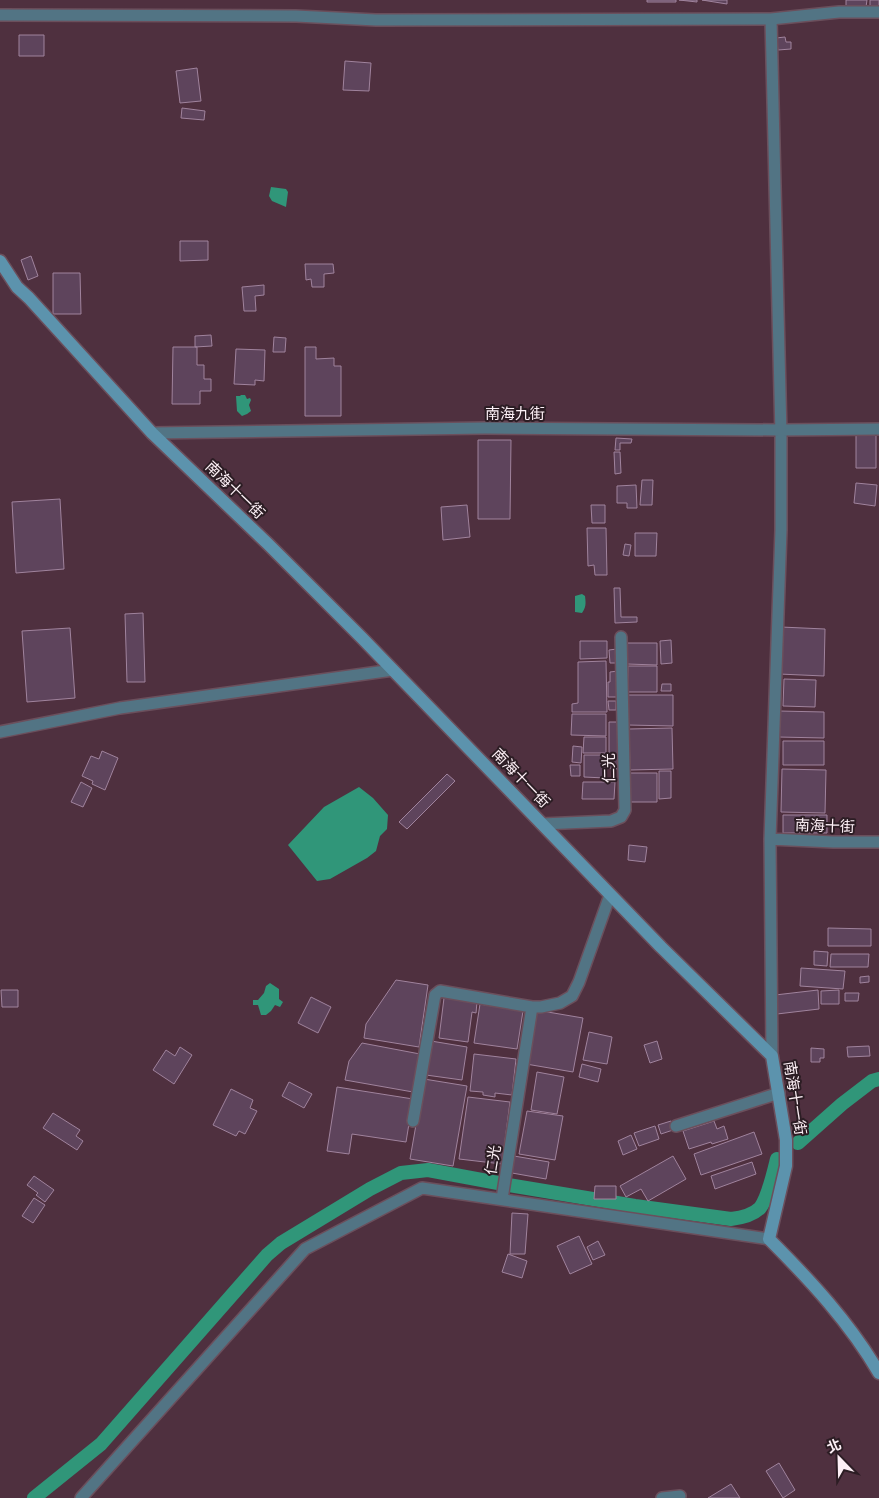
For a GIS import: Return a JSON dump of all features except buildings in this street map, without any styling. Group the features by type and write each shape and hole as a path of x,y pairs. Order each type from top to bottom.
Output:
{"street":[{"path":"0,15 296,16 376,20 771,18 839,6 879,12"},
{"path":"771,18 781,530 770,839 772,1056"},
{"name":"南海十一街","path":"0,261 17,288 29,298 152,433 268,544 393,670 662,948 772,1056 786,1140 786,1166 769,1240"},
{"name":"南海九街","path":"152,433 536,428 879,429"},
{"name":"仁光","path":"542,824 611,821 621,817 625,810 621,637"},
{"path":"0,732 120,708 393,670"},
{"name":"南海十街","path":"770,839 879,842"},
{"path":"413,1121 434,995 440,991 532,1007 560,1003 572,996 579,982 610,894"},
{"name":"仁光","path":"502,1199 532,1007"},
{"path":"676,1126 779,1093"},
{"path":"81,1498 305,1249 422,1188 769,1240 790,1260 847,1324 879,1373"},
{"path":"662,1498 680,1496"}],"shaded area":[{"path":"271,187 286,189 288,192 286,207 272,201 269,196"},
{"path":"245,395 247,399 250,398 251,400 249,405 251,411 242,416 237,411 236,396"},
{"path":"582,594 585,596 586,603 584,609 582,613 575,612 575,596"},
{"path":"359,787 373,798 388,815 387,829 380,836 376,851 367,858 330,879 317,881 288,845 324,807"},
{"path":"270,983 279,989 279,999 283,1002 280,1007 275,1005 266,1015 261,1015 258,1005 253,1005 253,1000 258,1000 264,993 266,986"}],"waterway":[{"path":"798,1143 842,1104 872,1081 879,1079"},
{"path":"508,1185 635,1206 731,1219 750,1214 760,1208 768,1191 777,1159"},
{"path":"34,1498 101,1444 267,1255 281,1243 370,1189 401,1173 428,1170 498,1183"}]}
